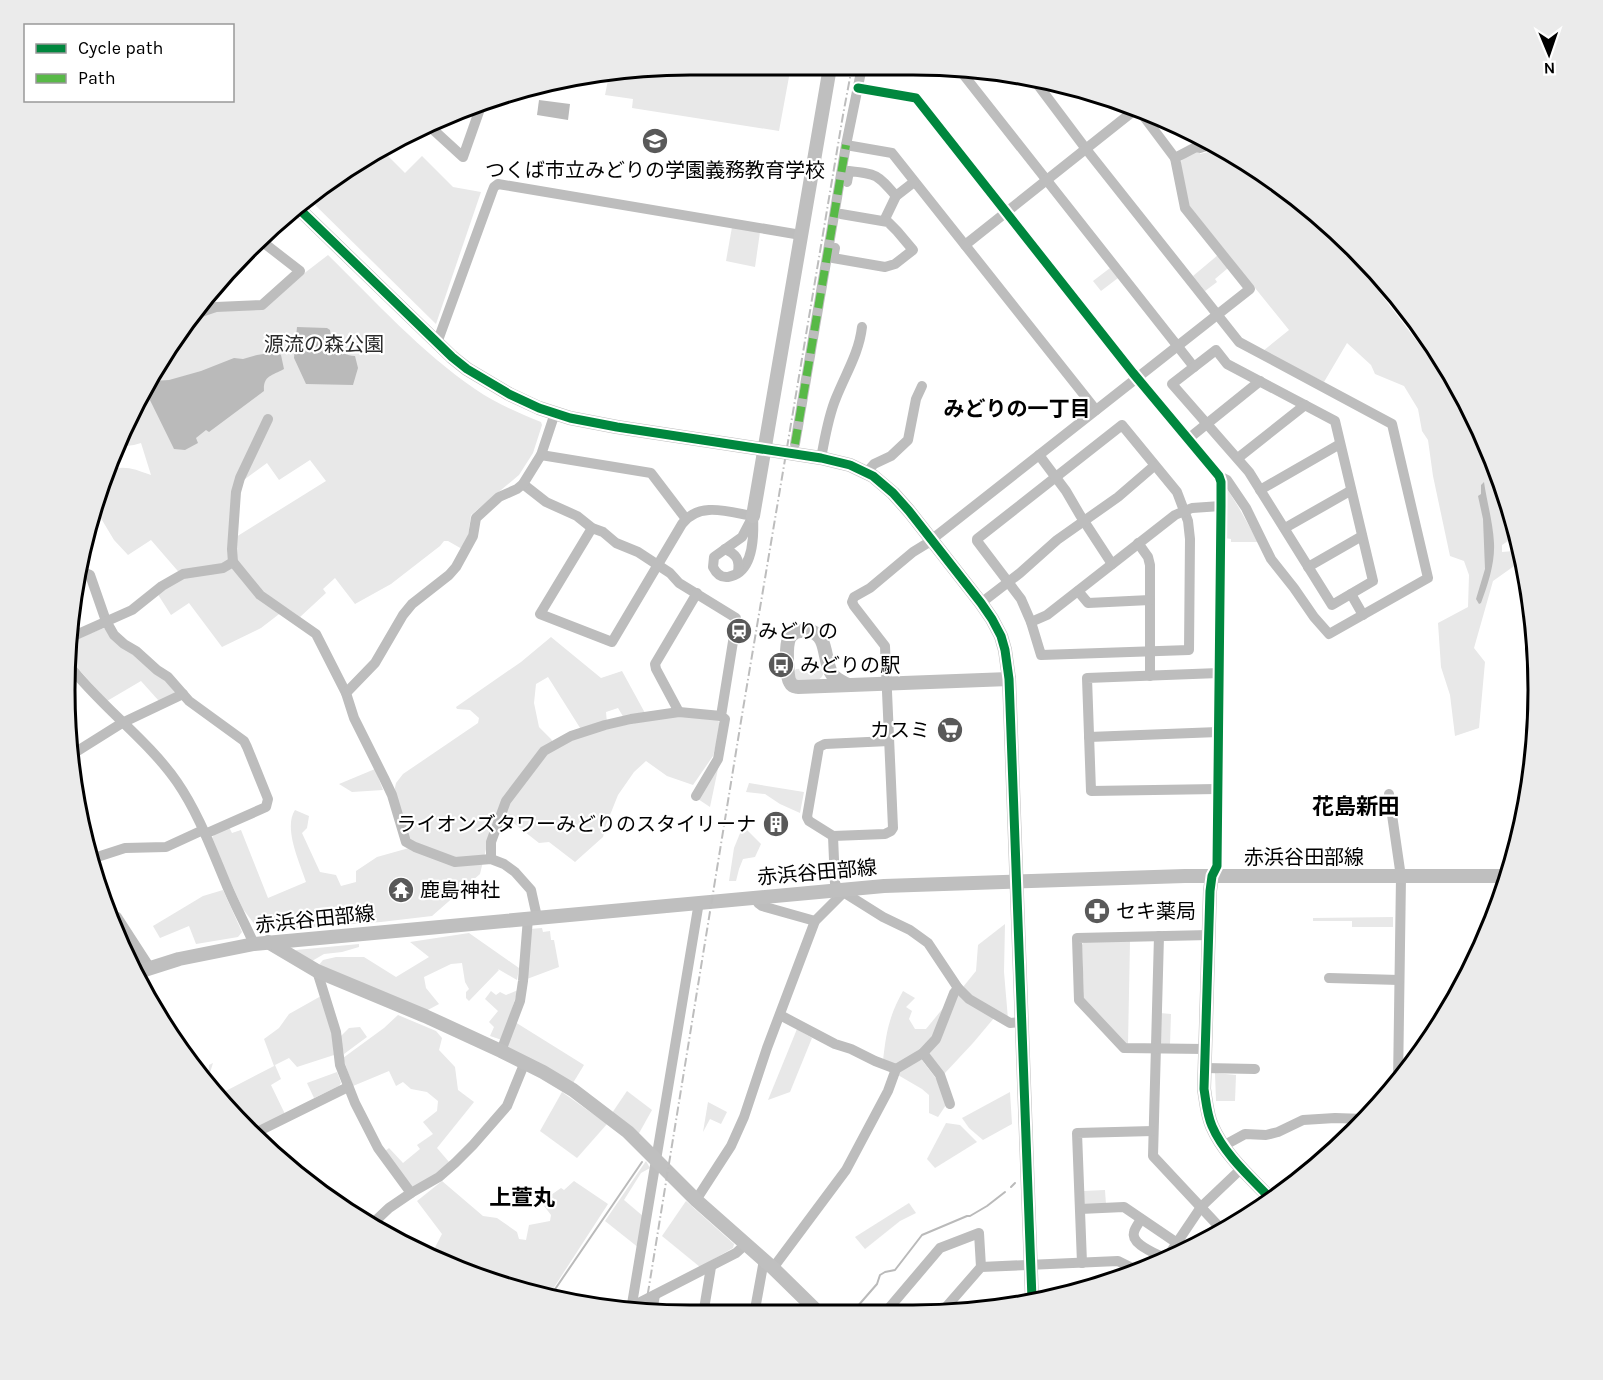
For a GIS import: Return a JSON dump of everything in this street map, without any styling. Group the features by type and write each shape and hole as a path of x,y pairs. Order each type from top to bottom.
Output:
{"street":[{"path":"753,516 742,537 714,557 713,567 723,577 732,576 738,572 746,565 749,558 764,449 829,75"},
{"path":"795,444 846,145 861,75"},
{"path":"965,77 1194,367"},
{"path":"858,88 916,98 1137,377 1219,476 1221,506 1216,866 1210,891 1204,1089 1207,1112 1223,1146 1266,1193"},
{"path":"1041,89 1239,342 1392,424 1428,578 1329,634 1271,559 1246,508 1227,480 1219,476"},
{"path":"434,131 463,157 478,113"},
{"path":"964,245 1130,115"},
{"path":"889,741 825,744 819,747 807,817 809,821 833,836 885,834 893,828 885,646 854,606 852,602 854,597 870,588 1250,289 1185,208 1175,158 1148,122"},
{"path":"846,145 892,153 1096,410"},
{"path":"1175,158 1196,147 1202,147"},
{"path":"841,214 884,221 894,227 913,250 895,264 885,267 833,258 841,214 849,171 872,174 884,182 896,196"},
{"path":"884,221 896,196 914,182"},
{"path":"437,343 494,186 498,184 801,235"},
{"path":"303,213 437,343 467,369 498,389 525,402 586,422 821,458 850,465 885,486 899,500 981,603 1001,636 1007,657 1009,679 1032,1293"},
{"path":"207,310 216,307 262,305 300,271 266,245"},
{"path":"821,458 836,398 854,360 861,340 862,327"},
{"path":"1216,350 1227,364 1260,381 1335,421 1372,581 1332,605 1285,528 1238,458 1173,384 1216,350"},
{"path":"1188,438 1260,381"},
{"path":"866,473 874,464 891,456 909,440 916,399 922,386"},
{"path":"1238,458 1305,405"},
{"path":"346,693 375,663 412,604 456,567 473,536 476,518 499,497 517,489 522,484 541,455 555,413"},
{"path":"268,419 240,478 236,492 232,549 234,562 260,595 316,634 346,693 354,717 392,795 406,842 455,862 491,859 511,868 531,890 532,918 520,1001 501,1051"},
{"path":"1122,425 1177,492 1188,521 1190,539 1189,650 1041,656 1031,622 1021,599 977,542 1055,477 1122,425"},
{"path":"1260,489 1340,444"},
{"path":"541,455 651,473 686,519"},
{"path":"1039,455 1066,491 1112,564"},
{"path":"981,603 1057,540 1118,497 1154,465"},
{"path":"522,484 546,502 577,516 616,543 638,552 670,573 679,583 733,615 737,620 721,716"},
{"path":"1285,528 1350,491"},
{"path":"1031,622 1047,615 1166,521 1184,510 1204,506 1221,506"},
{"path":"592,528 540,614 612,642 686,519 696,512 707,510 753,516"},
{"path":"1308,567 1362,536"},
{"path":"1138,543 1150,560 1150,676"},
{"path":"725,549 738,559 738,572"},
{"path":"78,634 132,610 162,586 183,574 222,568 234,562"},
{"path":"86,574 90,575 106,621 114,635 168,677 198,709 244,741 268,799 266,807 166,847 125,848 99,858"},
{"path":"1078,591 1088,603 1150,600"},
{"path":"679,712 655,664 697,593"},
{"path":"1351,594 1363,615"},
{"path":"848,685 835,678 830,672 820,636 812,631 802,631 796,632 789,638 787,644 789,681 798,687 1009,679"},
{"path":"75,672 177,781 204,832 254,944"},
{"path":"819,686 830,672"},
{"path":"1217,789 1091,791 1087,678 1219,673"},
{"path":"78,751 122,723 183,694"},
{"path":"491,859 492,842 506,801 544,751 571,736 605,725 679,712 721,716 725,719 718,759 696,795"},
{"path":"1089,737 1218,732"},
{"path":"1389,795 1401,877 1398,1067"},
{"path":"833,836 835,884 842,891 883,917 910,930 928,943 958,988 969,999 1010,1023 1022,1022"},
{"name":"赤浜谷田部線","path":"142,971 199,954 268,942 884,886 1016,880 1212,876 1499,876"},
{"path":"696,1200 736,1136 766,1048 815,921 842,891"},
{"path":"758,897 758,903 762,906 815,921"},
{"path":"631,1302 657,1161 699,902"},
{"path":"122,924 150,968"},
{"path":"1205,1049 1124,1048 1079,1000 1077,938 1209,935"},
{"path":"1159,936 1153,1156 1217,1225"},
{"path":"268,942 317,971 425,1016 525,1062 559,1081 599,1108 628,1132 696,1200 769,1264 804,1305"},
{"path":"317,971 336,1032 340,1065 348,1087 378,1148 411,1193"},
{"path":"1329,978 1400,980"},
{"path":"757,1305 769,1264 846,1170 888,1091 896,1069 923,1053 936,1039 958,988"},
{"path":"780,1015 835,1044 896,1069"},
{"path":"923,1053 940,1075 950,1104"},
{"path":"377,1220 389,1208 411,1193 439,1178 473,1145 507,1106 525,1062"},
{"path":"1205,1068 1255,1069"},
{"path":"261,1130 348,1087"},
{"path":"1223,1146 1245,1134 1266,1135 1303,1120 1354,1119"},
{"path":"1082,1263 1077,1134 1153,1131"},
{"path":"1174,1247 1201,1207 1242,1168"},
{"path":"1080,1209 1124,1207 1177,1243"},
{"path":"1142,1219 1128,1235 1140,1245 1158,1254"},
{"path":"892,1305 940,1248 979,1233 981,1267 949,1304"},
{"path":"641,1303 736,1253 746,1244"},
{"path":"981,1267 1118,1262 1127,1266"},
{"path":"705,1305 711,1267"},
{"path":"653,1304 655,1295"}],"green space":[{"path":"789,75 779,131 632,108 633,99 605,95 608,80 610,80 650,76"},
{"path":"1200,151 1200,154 1211,151 1255,179 1287,202 1348,255 1368,277 1432,361 1465,418 1495,492 1507,531 1509,540 1502,545 1502,552 1512,551 1515,565 1493,581 1474,648 1485,662 1479,728 1455,736 1450,695 1441,667 1438,623 1468,607 1469,575 1464,561 1450,556 1428,440 1422,431 1418,409 1404,386 1375,374 1371,365 1347,343 1324,382 1263,351 1289,330 1189,206 1180,163 1191,154"},
{"path":"387,155 405,173 422,156 453,187 481,192 436,324 314,204"},
{"path":"732,227 760,232 755,267 726,261"},
{"name":"源流の森公園","path":"328,255 399,325 455,375 491,399 541,422 542,425 533,453 519,475 471,515 468,536 462,549 444,541 391,584 355,604 335,578 323,589 326,593 300,617 287,608 261,628 222,647 189,603 171,615 157,593 183,577 151,540 128,555 114,540 100,517 117,469 135,469 151,475 141,443 126,446 157,382 202,316 216,311 263,309","holes":["310,460 326,481 236,537 241,482 267,463 279,480"]},
{"path":"1218,255 1228,268 1215,279 1217,282 1205,291 1193,276"},
{"path":"1110,268 1118,278 1101,291 1093,281"},
{"path":"1226,487 1258,542 1231,542 1231,539 1225,538"},
{"path":"104,628 164,677 175,693 159,701 141,681 107,701 76,666 77,639"},
{"path":"551,637 601,678 622,671 645,713 624,718 618,708 606,712 607,723 582,731 548,677 536,684 534,703 539,727 556,747 596,730 681,715 717,719 721,725 713,756 693,785 667,776 646,761 634,772 618,795 603,837 575,862 549,842 539,843 511,821 492,824 480,874 432,916 284,929 255,925 243,909 211,839 215,834 229,827 232,833 241,830 268,898 306,882 292,836 292,817 295,810 309,816 307,828 302,833 320,872 336,875 341,886 356,882 356,871 377,857 409,848 394,792 396,783 403,774 478,723 479,718 470,710 456,707 521,662"},
{"path":"821,667 824,669 823,674 818,680 796,680 794,672 796,669"},
{"path":"719,764 710,807 698,799"},
{"path":"375,769 383,790 352,792 339,784"},
{"path":"749,783 804,792 800,813 765,794 746,792"},
{"path":"743,826 761,844 755,857 743,859 736,881 729,881 734,848"},
{"path":"223,890 242,932 238,937 196,944 189,926 160,938 153,926 203,896"},
{"path":"1393,917 1393,927 1352,927 1352,921 1313,921 1313,918"},
{"path":"1005,924 1004,972 1008,1019 968,996 963,987 976,971 978,945"},
{"path":"542,928 543,932 550,931 551,940 554,940 559,967 527,979 530,929"},
{"path":"469,933 519,968 517,980 498,969 469,1001 466,998 466,992 469,989 465,982 462,963 451,964 424,977 426,988 439,1004 426,1011 318,966 323,960 336,957 364,957 396,977 429,957 410,942"},
{"path":"1130,941 1128,1044 1125,1044 1084,999 1082,945 1084,942"},
{"path":"359,944 359,947 324,954 312,961 297,954 296,950"},
{"path":"518,990 502,1040 490,1036 494,1027 489,1022 498,1011 485,999 491,991 496,995 500,992 506,995"},
{"path":"903,991 915,998 906,1007 912,1011 909,1019 915,1029 926,1029 944,1007 933,1036 923,1049 895,1065 883,1061 885,1042 894,1009"},
{"path":"957,993 994,1018 944,1074 929,1053"},
{"path":"321,996 332,1034 334,1055 297,1067 289,1058 275,1065 281,1079 271,1085 285,1114 257,1127 225,1091 274,1066 264,1039 279,1028 289,1014"},
{"path":"1160,1013 1171,1014 1170,1045 1162,1045 1159,1042"},
{"path":"398,1015 436,1031 442,1038 439,1050 455,1067 458,1090 474,1102 437,1148 449,1162 435,1176 413,1188 384,1152 389,1148 403,1163 420,1149 417,1145 433,1134 423,1122 437,1111 438,1101 427,1092 411,1089 403,1082 396,1086 389,1071 353,1086 343,1058"},
{"path":"515,1022 584,1065 573,1083 507,1049"},
{"path":"360,1027 367,1037 344,1054 340,1037 349,1028"},
{"path":"797,1029 812,1038 790,1092 768,1100"},
{"path":"921,1059 938,1081 946,1105 938,1117 929,1113 929,1095 898,1075 899,1071"},
{"path":"213,1063 210,1073 209,1065"},
{"path":"337,1072 341,1083 339,1086 314,1098 307,1083"},
{"path":"1215,1073 1236,1075 1235,1101 1216,1101"},
{"path":"627,1091 652,1110 638,1135 612,1113"},
{"path":"562,1092 607,1124 577,1158 540,1131"},
{"path":"1010,1092 1012,1124 983,1140 969,1128 962,1118"},
{"path":"708,1102 727,1112 721,1124 710,1119 703,1132"},
{"path":"946,1123 960,1125 977,1142 935,1168 927,1159"},
{"path":"646,1161 650,1168 641,1173 624,1200 644,1217 639,1248 605,1221"},
{"path":"442,1181 483,1216 497,1218 517,1232 519,1239 526,1240 529,1225 550,1221 551,1215 541,1202 561,1188 564,1190 574,1181 608,1204 553,1289 492,1272 434,1249 442,1234 417,1201"},
{"path":"1105,1190 1106,1205 1083,1203 1083,1191"},
{"path":"686,1201 734,1244 733,1248 700,1267 662,1236"},
{"path":"909,1203 916,1213 900,1221 865,1249 855,1237"}],"shaded area":[{"path":"539,100 570,104 568,120 537,115"},
{"path":"297,327 330,330 337,348 345,354 355,356 358,368 353,385 306,384 294,358"},
{"path":"276,352 281,355 284,369 266,379 264,391 209,432 206,430 196,438 198,443 185,450 174,449 149,398 158,381 201,371 234,358 243,359"},
{"path":"1484,482 1494,551 1488,581 1479,604 1476,599 1485,569 1483,519 1478,496 1481,494 1481,485"}],"waterway":[{"path":"555,1289 642,1162"},
{"path":"1011,1187 1015,1183"},
{"path":"859,1305 877,1284 880,1275 895,1270 922,1235 970,1216 1005,1192"}],"railway":[{"path":"646,1304 742,715 850,75"}],"marked path":[{"path":"795,444 846,145"}],"cycle path":[{"path":"858,88 916,98 1133,373 1219,476 1221,506 1217,866 1212,876 1210,891 1204,1089 1209,1117 1217,1136 1238,1165 1266,1193"},
{"path":"303,213 452,357 467,369 509,394 539,408 570,418 617,427 821,458 850,465 873,476 909,511 992,619 1005,650 1009,679 1032,1293"}],"place":[{"name":"つくば市立みどりの学園義務教育学校","path":"655,141"},
{"name":"みどりの","path":"739,631"},
{"name":"みどりの駅","path":"781,665"},
{"name":"カスミ","path":"950,730"},
{"name":"ライオンズタワーみどりのスタイリーナ","path":"776,824"},
{"name":"鹿島神社","path":"401,890"},
{"name":"セキ薬局","path":"1097,911"}],"district":[{"name":"みどりの一丁目","path":"1017,409"},
{"name":"花島新田","path":"1356,806"},
{"name":"上萱丸","path":"522,1197"}]}
